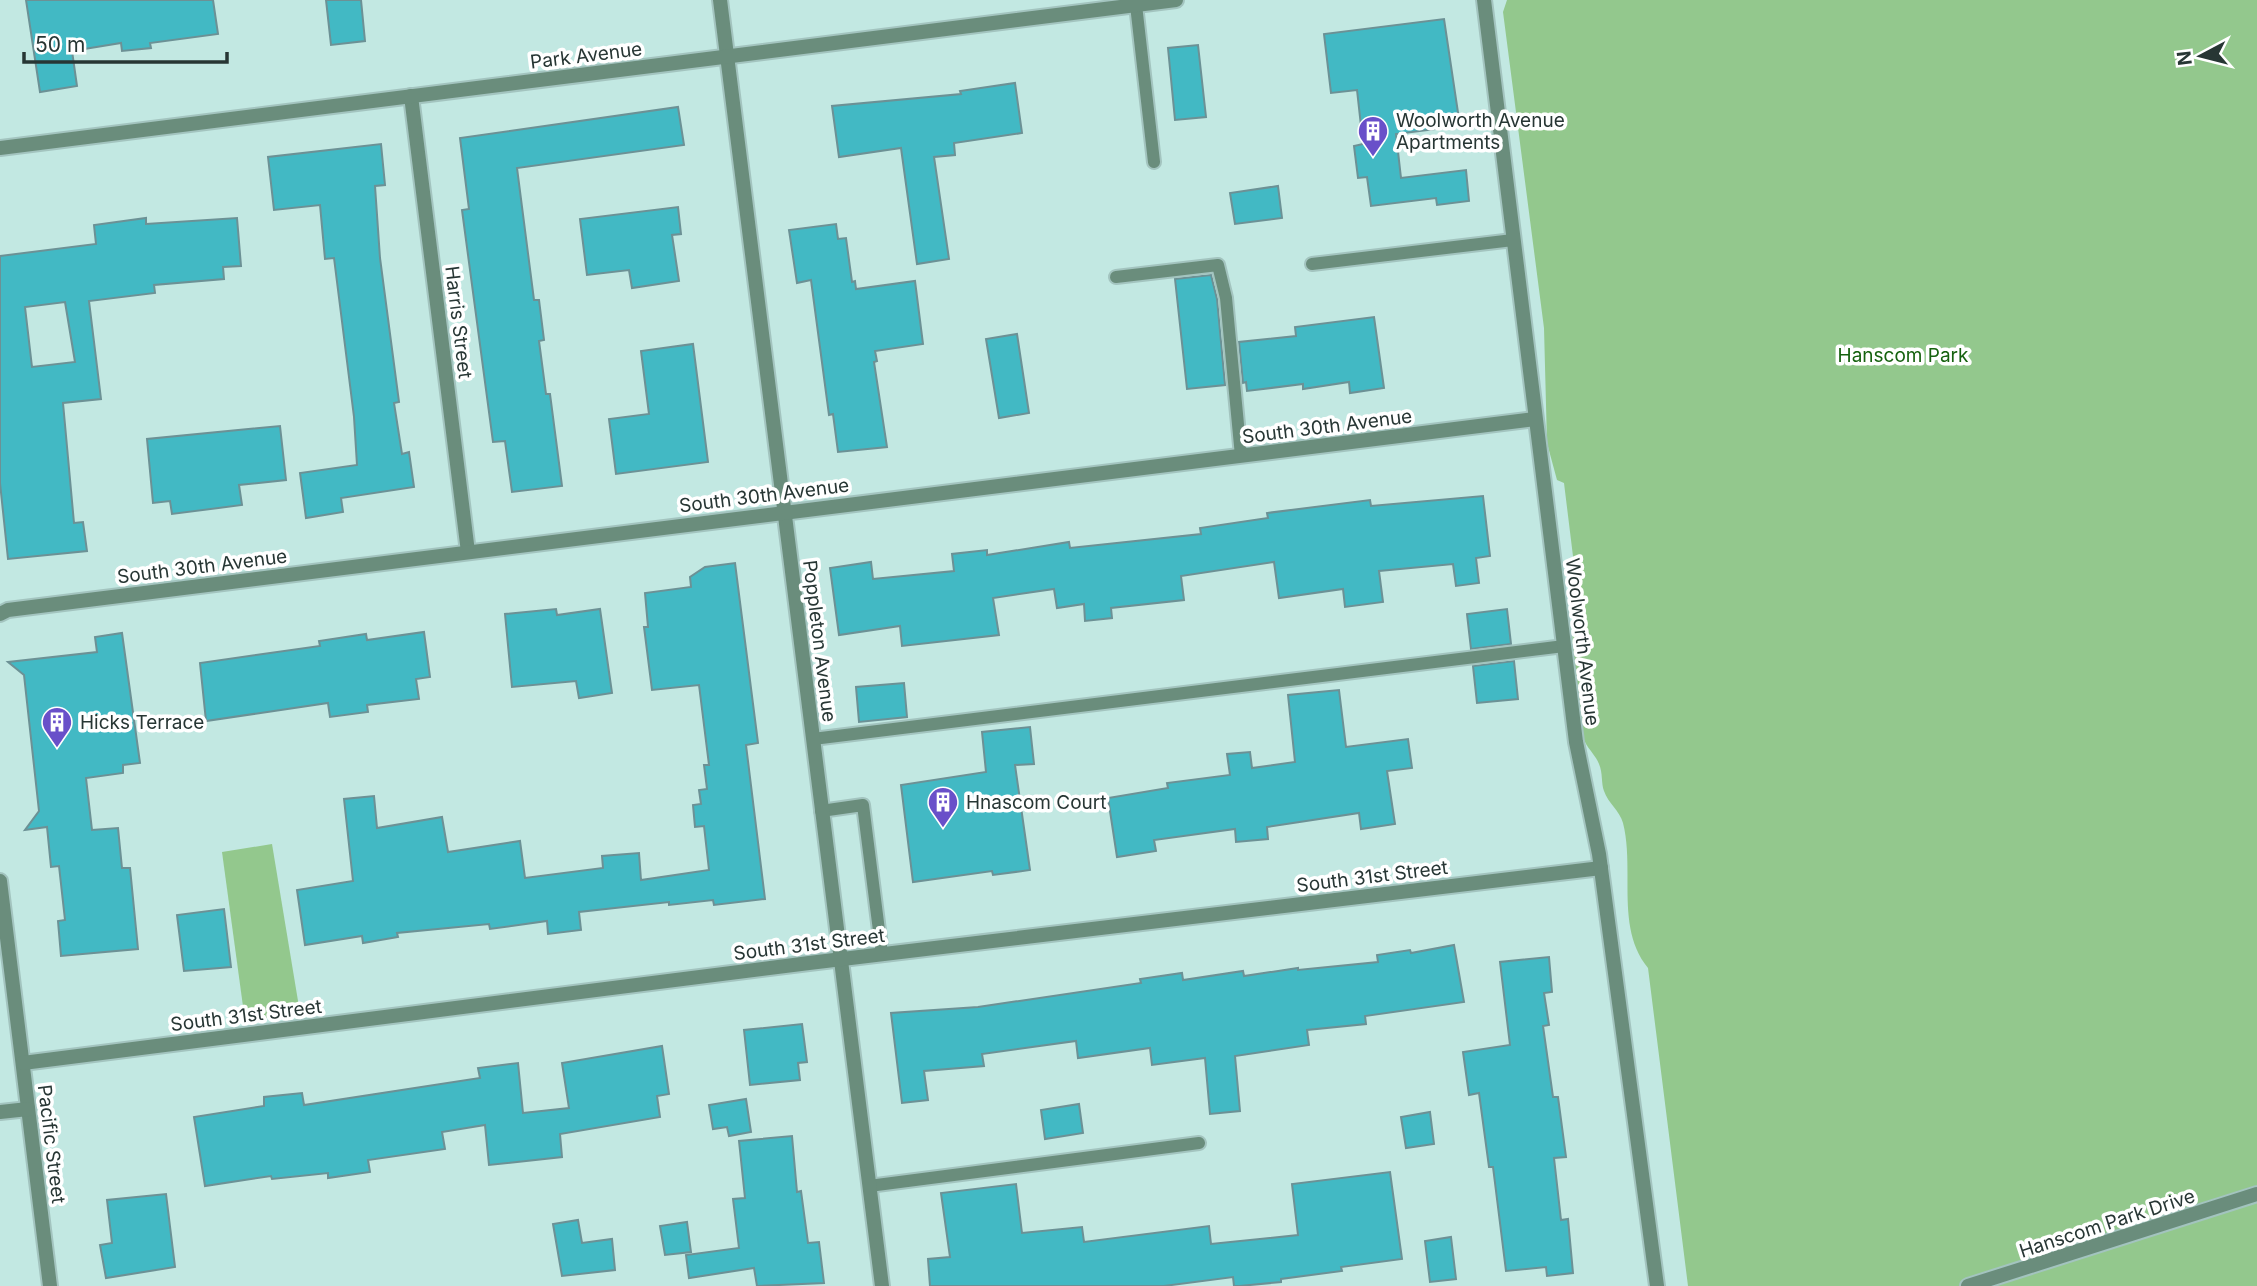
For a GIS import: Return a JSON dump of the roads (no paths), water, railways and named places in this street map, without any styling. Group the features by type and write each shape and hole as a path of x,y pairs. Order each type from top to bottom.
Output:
{"street":[{"name":"Poppleton Avenue","path":"720,0 882,1286"},
{"name":"Park Avenue","path":"0,148 1176,0"},
{"name":"Woolworth Avenue","path":"1484,0 1564,646 1581,768 1601,868 1657,1286"},
{"name":"Harris Street","path":"411,96 468,552"},
{"name":"South 30th Avenue","path":"0,614 8,610 1535,419"},
{"name":"South 31st Street","path":"23,1063 882,954 1601,868"},
{"name":"Pacific Street","path":"0,881 50,1286"},
{"path":"0,1112 27,1109"},
{"name":"Hanscom Park Drive","path":"1968,1286 2257,1194"}],"lane":[{"path":"1136,5 1154,162"},
{"path":"1312,264 1513,240"},
{"path":"1116,277 1218,265 1226,298 1241,456"},
{"path":"813,738 1564,646"},
{"path":"821,811 863,805 882,954"},
{"path":"869,1186 1199,1143"}],"place":[{"name":"Woolworth Avenue Apartments","path":"1373,158"},
{"name":"Hicks Terrace","path":"57,749"},
{"name":"Hnascom Court","path":"943,829"}],"park label":[{"name":"Hanscom Park","path":"1903,355"}]}
